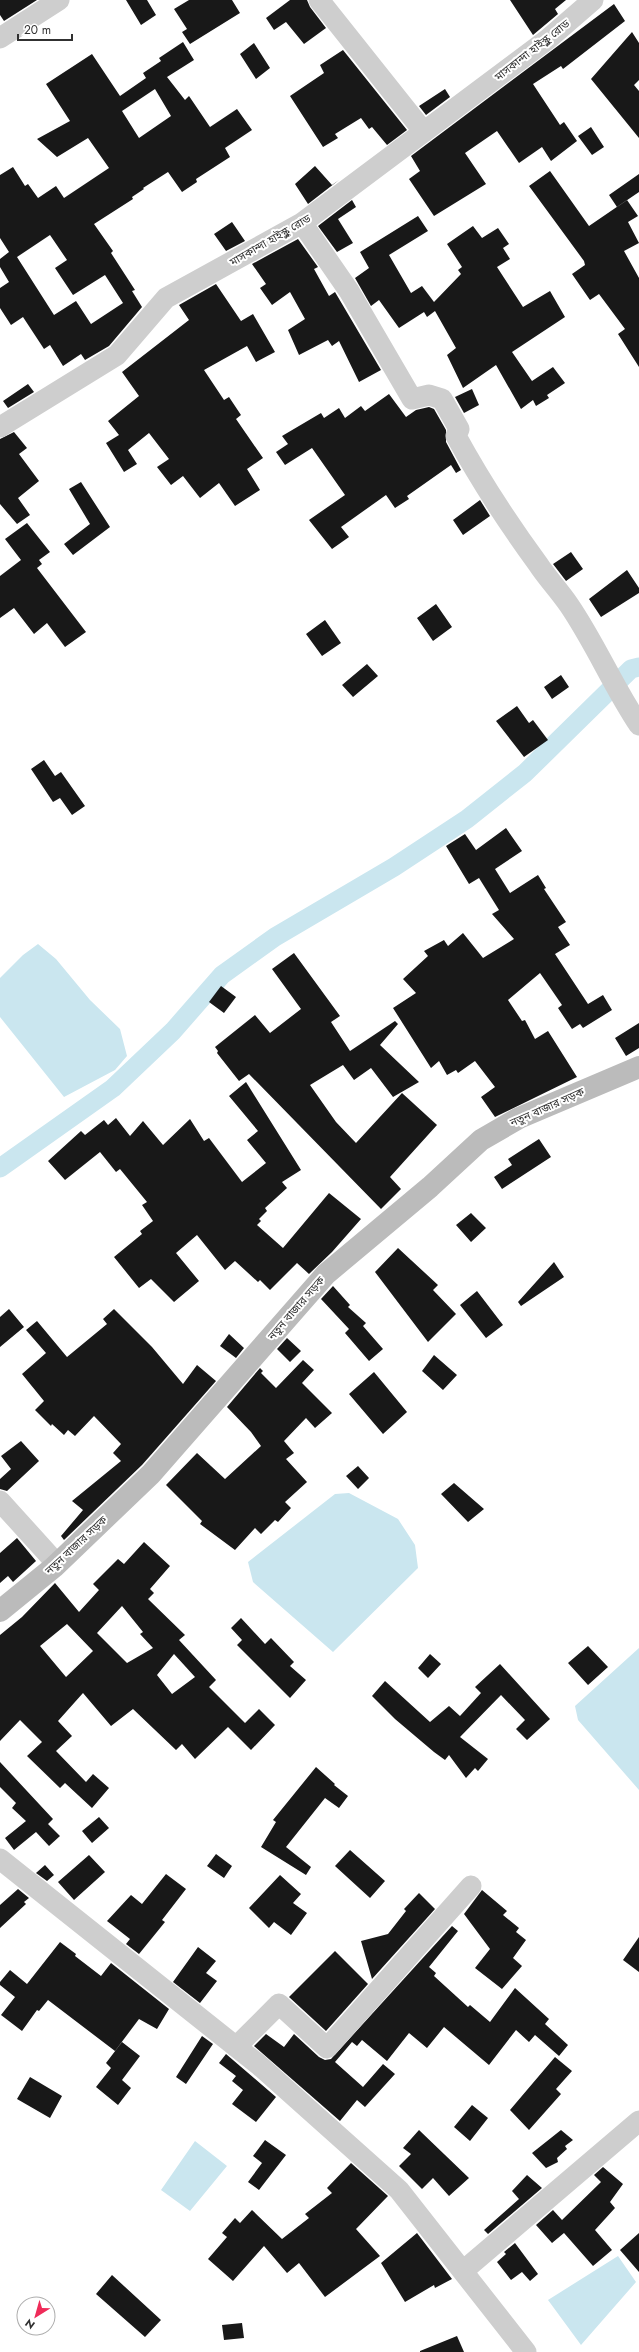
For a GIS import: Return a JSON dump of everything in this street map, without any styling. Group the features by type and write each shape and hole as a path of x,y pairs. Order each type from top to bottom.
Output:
{"street":[{"path":"0,38 59,0"},
{"path":"319,0 424,132"},
{"name":"মাসকান্দা হাইস্কুল রোড","path":"0,427 117,355 166,298 302,223 548,39 593,0"},
{"path":"302,223 349,291 412,399 429,395 442,399 459,429 456,436 471,463 538,564 568,604 595,647 620,697 639,725"},
{"name":"নতুন বাজার সড়ক","path":"0,1611 57,1564 152,1474 326,1274 430,1187 481,1140 519,1118 639,1067"},
{"path":"0,1501 57,1564"},
{"path":"0,1859 236,2047 399,2190 526,2352"},
{"path":"236,2047 279,2004 327,2048 470,1886"},
{"path":"463,2271 639,2122"}],"water":[{"path":"38,944 56,959 90,1000 120,1029 127,1056 115,1070 64,1097 0,1017 0,978 23,955"},
{"path":"349,1493 398,1519 415,1545 418,1568 333,1652 253,1582 248,1562 335,1494"},
{"path":"639,1648 639,1790 578,1720 575,1706"},
{"path":"195,2141 227,2166 190,2211 161,2190"},
{"path":"618,2256 636,2282 581,2345 548,2300"}],"building":[{"path":"0,0 37,0 4,21 0,15"},
{"path":"126,0 147,0 156,15 141,25"},
{"path":"189,0 232,0 240,13 190,44 182,32 187,29 174,9"},
{"path":"290,0 307,0 310,7 326,28 304,44 286,22 274,30 266,18"},
{"path":"510,0 566,0 555,9 558,14 533,35"},
{"path":"614,4 625,21 563,69 561,66 533,84 560,125 564,122 577,141 551,161 542,147 519,163 497,131 465,153 486,184 434,216 409,179 420,171 411,156"},
{"path":"632,32 639,43 639,80 634,85 639,91 639,138 591,79"},
{"path":"183,42 194,60 167,77 185,100 189,96 210,127 237,109 252,130 225,148 230,157 196,179 197,182 182,192 168,172 143,188 144,189 132,197 133,199 94,224 113,251 111,253 135,290 132,291 142,307 109,346 85,360 81,354 63,366 50,345 44,349 23,317 11,325 0,308 0,288 9,282 0,267 0,259 9,252 0,238 0,175 13,167 25,186 28,184 38,198 56,186 64,198 109,168 88,138 57,157 37,139 70,121 46,84 92,54 120,96 146,78 143,73 161,61 159,58","holes":["155,89 171,116 139,138 122,111","50,235 67,260 55,268 73,295 105,275 123,303 91,324 76,301 54,315 17,257"]},
{"path":"254,43 270,68 256,79 240,54"},
{"path":"343,50 407,130 387,145 372,127 369,129 361,118 335,134 338,138 323,147 290,96 324,73 320,65"},
{"path":"445,89 450,97 426,115 419,106"},
{"path":"591,127 604,147 592,155 578,136"},
{"path":"315,166 332,185 339,180 308,204 295,184"},
{"path":"550,171 589,226 627,200 638,216 628,222 639,243 624,251 639,278 639,367 618,334 625,329 599,294 590,300 572,274 585,265 584,261 529,186"},
{"path":"639,174 639,192 617,207 609,195"},
{"path":"352,200 356,207 338,219 353,243 337,252 318,226"},
{"path":"418,216 428,231 389,255 411,293 422,286 434,302 461,274 458,270 462,267 447,244 473,226 482,238 498,228 509,244 503,248 510,259 497,267 523,307 550,291 565,317 512,352 532,381 553,367 565,383 547,395 549,398 536,406 533,400 521,409 496,365 463,388 447,355 456,348 435,311 427,317 424,312 399,328 379,300 371,306 355,278 369,268 360,252"},
{"path":"232,222 245,241 226,251 214,234"},
{"path":"298,239 318,267 314,269 329,296 335,292 381,370 359,382 339,341 332,346 328,340 299,355 288,330 305,319 290,292 272,305 260,288 266,284 252,264"},
{"path":"216,284 241,321 253,314 275,352 256,362 247,346 204,370 224,400 229,397 241,415 236,419 263,458 247,469 260,490 235,506 219,483 200,498 183,476 171,485 157,467 169,459 149,433 128,450 137,464 124,472 106,443 119,435 108,421 139,396 122,372 189,320 179,305"},
{"path":"28,384 34,392 8,408 3,401"},
{"path":"472,389 479,405 464,413 455,397"},
{"path":"389,394 406,417 416,410 429,407 434,409 446,430 446,442 461,470 456,473 451,465 407,496 409,499 395,508 386,495 341,527 349,537 332,549 309,520 345,495 312,448 285,465 276,452 288,444 282,436 321,413 324,418 339,408 345,418 361,406 365,411"},
{"path":"14,432 27,448 19,454 39,481 18,498 30,515 17,524 0,504 0,439"},
{"path":"81,482 110,527 73,555 64,544 90,524 69,489"},
{"path":"480,500 490,516 463,535 453,520"},
{"path":"27,523 50,552 39,560 42,564 37,568 86,632 65,647 47,623 34,634 14,608 0,618 0,576 21,560 5,539"},
{"path":"571,552 583,569 566,581 553,564"},
{"path":"627,570 639,588 639,593 601,617 589,599"},
{"path":"436,604 452,627 433,641 417,618"},
{"path":"325,620 341,643 322,656 306,634"},
{"path":"367,664 378,676 353,697 342,685"},
{"path":"561,675 569,687 552,699 544,687"},
{"path":"517,706 529,723 533,720 548,740 524,757 496,721"},
{"path":"44,760 55,776 61,772 85,806 72,815 60,798 53,802 31,769"},
{"path":"506,828 522,851 495,869 510,893 538,875 546,888 544,889 566,922 558,927 570,945 555,954 588,1004 603,995 612,1010 583,1028 580,1024 572,1029 558,1008 562,1005 540,973 508,1000 522,1021 525,1020 535,1039 548,1031 577,1077 495,1117 481,1097 495,1087 475,1061 458,1073 456,1070 447,1075 439,1061 431,1068 393,1008 416,993 403,979 428,956 424,951 444,940 448,946 463,933 483,958 514,939 492,914 499,910 479,878 469,884 446,846 465,834 476,850"},
{"path":"294,953 340,1016 331,1022 350,1051 395,1021 398,1024 380,1045 419,1082 393,1097 371,1068 354,1080 343,1065 310,1085 336,1122 356,1143 402,1093 437,1125 390,1177 401,1189 381,1209 249,1074 239,1081 217,1053 218,1051 215,1047 255,1015 270,1033 301,1009 272,969"},
{"path":"221,986 236,997 224,1013 209,1002"},
{"path":"639,1023 639,1048 626,1056 615,1038"},
{"path":"246,1082 301,1170 282,1182 287,1188 265,1208 267,1211 259,1219 261,1221 257,1225 283,1248 329,1193 361,1219 332,1252 309,1274 297,1263 270,1290 260,1280 258,1282 235,1261 225,1270 197,1235 176,1253 199,1281 174,1302 151,1279 139,1288 114,1257 142,1234 140,1231 153,1221 142,1205 147,1202 120,1169 116,1172 100,1152 65,1180 48,1161 81,1131 85,1135 104,1120 108,1125 116,1118 130,1136 143,1121 163,1145 190,1119 204,1141 209,1138 242,1182 266,1163 247,1140 258,1131 229,1096"},
{"path":"539,1139 551,1157 502,1189 494,1177 512,1165 508,1159"},
{"path":"471,1213 486,1228 471,1242 456,1225"},
{"path":"398,1248 438,1285 433,1290 456,1314 428,1342 375,1272"},
{"path":"554,1262 564,1277 521,1306 518,1302"},
{"path":"333,1286 350,1305 348,1307 366,1323 363,1326 383,1349 369,1361 345,1333 349,1329 321,1299"},
{"path":"477,1291 503,1325 486,1338 460,1305"},
{"path":"9,1309 24,1327 0,1347 0,1317"},
{"path":"114,1309 152,1347 183,1384 197,1365 216,1381 142,1465 64,1540 61,1536 83,1510 72,1501 121,1461 113,1453 121,1444 94,1416 75,1436 68,1430 64,1435 52,1424 51,1426 35,1410 44,1401 22,1374 46,1353 26,1330 37,1321 67,1357 107,1324 103,1319"},
{"path":"229,1334 244,1348 236,1358 220,1346"},
{"path":"287,1338 301,1351 290,1362 277,1349"},
{"path":"434,1355 457,1375 443,1390 422,1371"},
{"path":"303,1360 314,1370 302,1383 332,1413 315,1428 306,1418 284,1441 294,1453 286,1459 307,1482 285,1502 291,1508 278,1522 275,1520 261,1534 255,1528 235,1550 200,1524 202,1521 166,1485 197,1453 225,1479 261,1446 251,1432 227,1407 260,1368 263,1371 261,1373 276,1388"},
{"path":"374,1372 407,1412 383,1434 349,1394"},
{"path":"21,1441 39,1461 7,1491 0,1489 0,1479 11,1469 1,1456"},
{"path":"358,1466 369,1478 358,1489 346,1476"},
{"path":"454,1483 484,1509 468,1522 441,1494"},
{"path":"17,1538 36,1561 13,1582 8,1576 0,1583 0,1553"},
{"path":"144,1542 170,1566 150,1589 154,1593 148,1599 185,1635 179,1640 216,1680 209,1687 245,1723 259,1709 275,1725 251,1750 228,1727 195,1759 182,1744 176,1750 133,1709 111,1726 83,1693 58,1721 72,1736 56,1751 86,1782 93,1774 109,1788 92,1808 65,1783 60,1788 27,1756 42,1742 20,1720 0,1741 0,1635 22,1617 55,1583 79,1612 99,1590 93,1584 118,1559 124,1564","holes":["122,1606 143,1632 140,1634 153,1648 127,1663 97,1633","67,1624 93,1651 66,1677 40,1646","174,1654 195,1677 172,1694 157,1675"]},
{"path":"241,1618 265,1644 271,1638 294,1662 290,1666 306,1680 290,1698 237,1645 242,1640 231,1628"},
{"path":"588,1646 608,1667 588,1685 568,1663"},
{"path":"430,1654 441,1664 428,1678 418,1668"},
{"path":"500,1664 550,1719 527,1740 516,1729 525,1720 501,1695 460,1737 488,1759 478,1771 475,1768 466,1778 449,1755 445,1760 434,1752 395,1719 372,1696 385,1681 430,1722 449,1706 460,1716 481,1693 475,1687"},
{"path":"0,1762 53,1819 48,1824 60,1836 49,1846 36,1832 14,1850 5,1838 26,1821 12,1808 16,1803 0,1787"},
{"path":"316,1767 335,1784 334,1785 348,1796 339,1808 325,1798 286,1847 311,1867 306,1875 261,1847 276,1822 273,1820"},
{"path":"99,1817 109,1828 92,1843 82,1831"},
{"path":"350,1850 385,1881 370,1898 335,1866"},
{"path":"216,1854 232,1866 224,1878 207,1866"},
{"path":"89,1855 105,1872 74,1900 58,1882"},
{"path":"45,1865 54,1875 47,1881 36,1873"},
{"path":"166,1874 186,1889 162,1920 165,1922 139,1954 126,1944 130,1939 107,1921 131,1895 142,1904"},
{"path":"280,1875 301,1894 293,1903 307,1913 291,1935 274,1922 269,1928 249,1908"},
{"path":"18,1889 29,1898 24,1902 26,1904 0,1928 0,1905"},
{"path":"482,1890 507,1911 503,1915 519,1928 516,1932 526,1940 513,1958 522,1966 502,1989 475,1968 490,1949 464,1914"},
{"path":"419,1893 435,1909 372,1979 361,1941 388,1934 406,1911 404,1909"},
{"path":"452,1926 458,1931 429,1967 436,1973 434,1976 468,2007 470,2005 490,2022 515,1988 549,2019 545,2024 568,2045 559,2056 535,2035 529,2042 516,2030 489,2065 444,2027 427,2048 409,2033 387,2061 362,2040 357,2046 352,2042 335,2062 363,2087 383,2064 395,2074 365,2107 357,2100 340,2121 254,2046 266,2034 284,2047 294,2034 319,2057 325,2060 331,2059"},
{"path":"639,1937 639,1972 623,1960"},
{"path":"60,1942 76,1954 75,1956 101,1976 111,1963 169,2009 157,2029 139,2019 115,2051 48,2000 39,2011 37,2010 22,2031 1,2015 15,1997 0,1985 0,1982 10,1970 27,1984"},
{"path":"198,1947 216,1961 206,1973 217,1981 200,2003 173,1982"},
{"path":"335,1951 368,1984 326,2031 289,1997"},
{"path":"202,2036 213,2044 186,2084 176,2077"},
{"path":"122,2042 140,2056 122,2080 131,2088 118,2105 96,2087 111,2068 106,2063"},
{"path":"226,2054 276,2097 256,2122 232,2104 243,2090 232,2081 236,2076 219,2063"},
{"path":"555,2057 572,2071 556,2089 561,2094 529,2130 510,2110"},
{"path":"30,2077 62,2096 50,2118 17,2099"},
{"path":"472,2105 488,2118 470,2141 454,2127"},
{"path":"419,2130 469,2178 449,2196 433,2178 422,2189 399,2166 411,2154 403,2148"},
{"path":"561,2130 573,2140 565,2146 567,2149 557,2158 558,2162 546,2168 532,2153"},
{"path":"265,2140 286,2155 259,2190 248,2182 262,2163 253,2156"},
{"path":"351,2163 388,2196 356,2229 380,2256 325,2297 299,2263 287,2273 264,2246 233,2281 208,2259 227,2237 222,2233 235,2218 240,2223 252,2210 282,2239 309,2218 305,2214 332,2193 327,2188"},
{"path":"603,2167 623,2184 610,2202 615,2208 595,2230 612,2250 593,2266 564,2233 552,2243 536,2225 553,2210 562,2220 601,2182 594,2175"},
{"path":"527,2175 542,2188 488,2234 484,2230 519,2199 512,2191"},
{"path":"417,2233 452,2279 435,2288 434,2285 405,2302 381,2263"},
{"path":"639,2233 639,2272 620,2250"},
{"path":"515,2243 538,2274 530,2281 522,2272 511,2280 497,2262 506,2254 504,2252"},
{"path":"112,2275 161,2320 145,2337 96,2294"},
{"path":"242,2323 244,2338 224,2340 222,2325"},
{"path":"457,2336 464,2352 420,2352 420,2351"}],"waterway":[{"path":"0,1168 113,1088 173,1031 222,975 275,937 394,867 467,819 525,773 631,669 639,667"}]}
